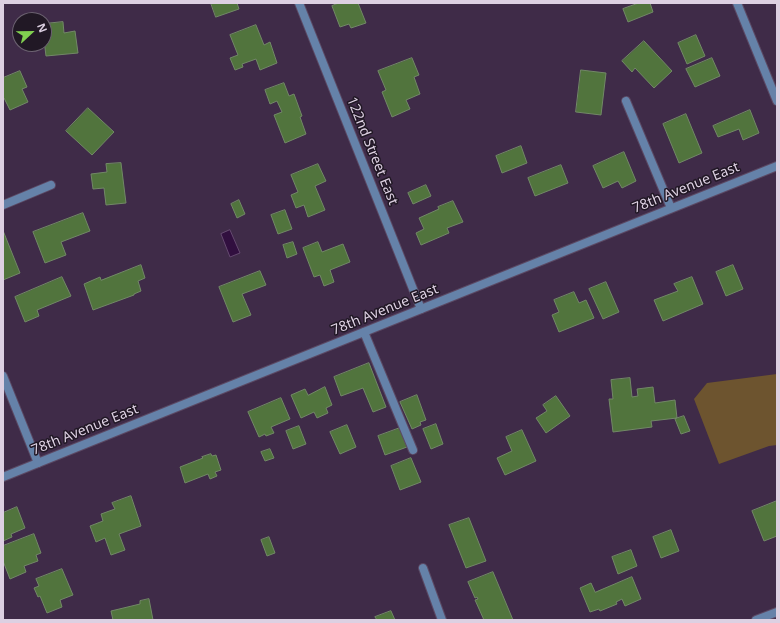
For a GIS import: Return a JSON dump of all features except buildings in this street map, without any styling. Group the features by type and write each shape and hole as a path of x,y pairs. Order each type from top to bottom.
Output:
{"street":[{"name":"122nd Street East","path":"298,3 421,309"},
{"path":"736,3 777,101"},
{"path":"626,101 671,208"},
{"name":"78th Avenue East","path":"3,477 777,166"},
{"path":"3,204 51,185"},
{"path":"364,332 413,450"},
{"path":"3,376 38,463"},
{"path":"423,568 442,620"},
{"path":"756,620 770,617 777,612"}],"shaded area":[{"path":"230,230 240,253 230,257 221,234"},
{"path":"777,374 777,445 769,446 719,464 694,399 707,383"}]}
